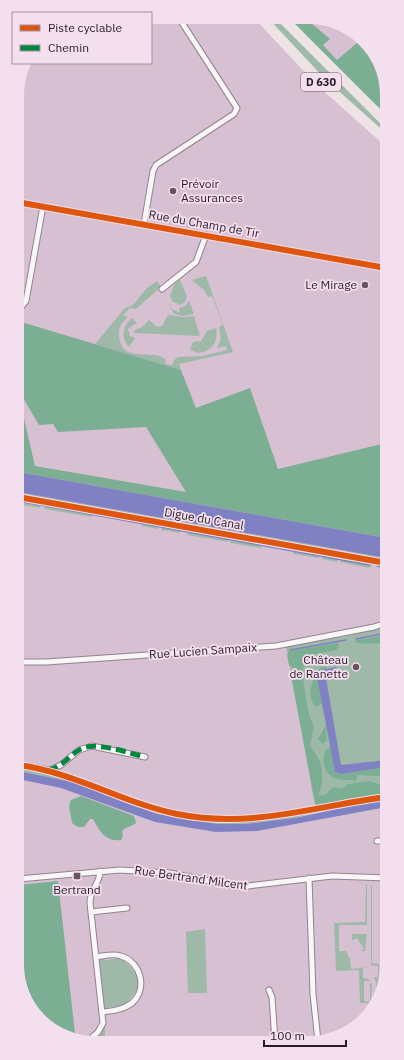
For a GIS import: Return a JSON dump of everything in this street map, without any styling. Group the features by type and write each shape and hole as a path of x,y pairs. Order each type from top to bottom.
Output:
{"main road":[{"name":"D 630","path":"267,24 320,81 380,135"},
{"name":"D 630","path":"288,24 380,116"}],"street":[{"path":"144,224 156,165 234,114 237,108 183,24"},
{"name":"Rue du Champ de Tir","path":"24,203 380,267"},
{"path":"24,303 26,300 42,206"},
{"name":"Rue du Champ de Tir","path":"162,289 196,262 206,235"},
{"name":"Digue du Canal","path":"24,498 380,562"},
{"name":"Rue Lucien Sampaix","path":"24,662 46,662 273,646 380,625"},
{"path":"24,766 46,770 61,765 79,750 88,746 100,746 145,757"},
{"name":"Rue Bertrand Milcent","path":"24,878 100,871 128,870 153,871 236,886 260,885 309,878 338,876 380,878"},
{"path":"92,1036 102,1025 90,894 100,878 100,871"},
{"path":"309,878 313,994 317,1036"},
{"path":"91,912 127,908"},
{"path":"96,957 113,955 126,958 136,966 141,979 140,992 132,1003 120,1010 102,1012"},
{"path":"269,990 272,997 275,1036"}],"green space":[{"path":"271,24 284,24 343,86 380,120 380,130 326,82"},
{"path":"295,24 313,24 330,39 323,45 337,60 357,43 358,45 373,64 379,81 380,109 331,62"},
{"path":"206,276 233,352 179,364 181,370 95,344 124,309 134,304 146,289 157,281 161,287 136,309 130,308 123,315 128,317 121,325 119,336 121,345 126,350 131,353 159,356 165,359 166,364 172,365 174,360 178,357 202,356 227,350 226,346 217,348 221,339 219,327 223,325 212,296 208,297 204,290 192,280"},
{"path":"179,280 187,296 185,302 180,305 172,301 170,296 175,283"},
{"path":"167,301 172,309 180,313 179,308 185,306 189,301 194,314 183,316 174,314"},
{"path":"168,315 183,317 194,316 200,336 134,333 135,330 142,327 149,320 157,327 162,326"},
{"path":"132,318 137,323 128,329 130,336 135,338 129,347 124,339 124,332 126,324"},
{"path":"24,323 181,370 196,408 250,388 278,469 380,444 380,537 24,473 24,419 35,466 186,492 146,427 58,432 53,424 39,425 24,399"},
{"path":"216,328 217,333 215,341 211,348 198,353 190,350 193,342 201,341 207,331"},
{"path":"24,493 380,557 380,559 335,549 333,551 209,529 209,527 188,525 32,496 24,496"},
{"path":"24,499 41,503 40,508 24,505"},
{"path":"46,504 92,512 92,517 44,509"},
{"path":"143,521 158,524 157,529 142,526"},
{"path":"162,525 180,528 180,533 161,530"},
{"path":"189,530 228,537 228,542 187,535"},
{"path":"232,538 261,543 261,548 230,543"},
{"path":"294,548 319,553 318,558 293,554"},
{"path":"326,553 338,556 337,562 322,559"},
{"path":"343,557 371,562 373,565 369,568 340,562"},
{"path":"380,626 380,796 294,812 315,806 286,646 353,635 353,633"},
{"path":"380,636 380,644 362,644 355,642 357,640"},
{"path":"337,643 339,645 337,650 311,655 304,664 302,672 308,711 314,727 310,745 322,767 322,784 318,794 323,795 334,787 342,789 348,784 369,781 380,784 380,797 316,808 292,681 292,673 295,669 289,665 287,655 289,651"},
{"path":"320,668 328,668 322,670 318,683 322,704 315,707 311,697 311,687"},
{"path":"326,725 327,740 323,744 318,739"},
{"path":"328,748 331,749 335,772 341,774 380,768 380,776 358,775 356,781 339,780 329,774 324,766 323,761 325,752"},
{"path":"24,769 81,782 161,811 182,816 208,819 233,820 259,818 380,799 380,801 326,810 295,818 246,824 217,824 157,814 72,782 24,772"},
{"path":"62,774 98,785 153,806"},
{"path":"81,796 134,816 136,823 122,831 123,836 121,840 111,839 103,834 93,819 90,819 84,827 78,827 72,823 69,806 71,800"},
{"path":"58,881 75,1033 64,1029 45,1015 29,992 25,979 24,965 24,884"},
{"path":"367,884 367,925 339,925 339,951 346,951 350,959 351,969 367,967 363,968 363,978 370,981 364,981 364,1001 369,1002 360,1003 359,970 336,971 334,923 365,922"},
{"path":"372,885 372,963 379,964 379,979 376,989 374,977 378,977 378,966 371,965"},
{"path":"205,929 207,993 188,993 186,932"},
{"path":"352,934 367,934 365,951 361,951 364,949 357,938 352,940"},
{"path":"103,958 105,960 122,958 135,973 138,983 137,988 132,997 123,1006 109,1007 107,1009 104,1008 99,961"},
{"path":"370,983 372,983 371,998 370,1000"},
{"path":"105,1024 105,1036 96,1036"}],"water":[{"path":"24,473 380,537 380,557 24,493"},
{"path":"336,667 337,672 330,674 326,678 341,765 380,761 380,768 341,774 335,772 318,683 318,677 322,670"},
{"path":"24,772 72,782 157,814 217,824 246,824 295,818 375,801 380,801 380,808 257,831 216,832 155,822 61,788 24,780"}],"waterway":[{"path":"24,502 369,565"},
{"path":"356,639 380,634"},
{"path":"290,650 346,640"}],"marked path":[{"path":"48,770 57,767 85,747 93,746 111,748 145,757"}],"cycle path":[{"path":"24,203 380,267"},
{"path":"24,498 380,562"},
{"path":"24,766 59,774 157,809 177,814 205,818 257,818 380,798"}],"place":[{"name":"Prévoir Assurances","path":"173,191"},
{"name":"Le Mirage","path":"365,285"},
{"name":"Château de Ranette","path":"356,667"},
{"name":"Bertrand","path":"77,876"}]}
